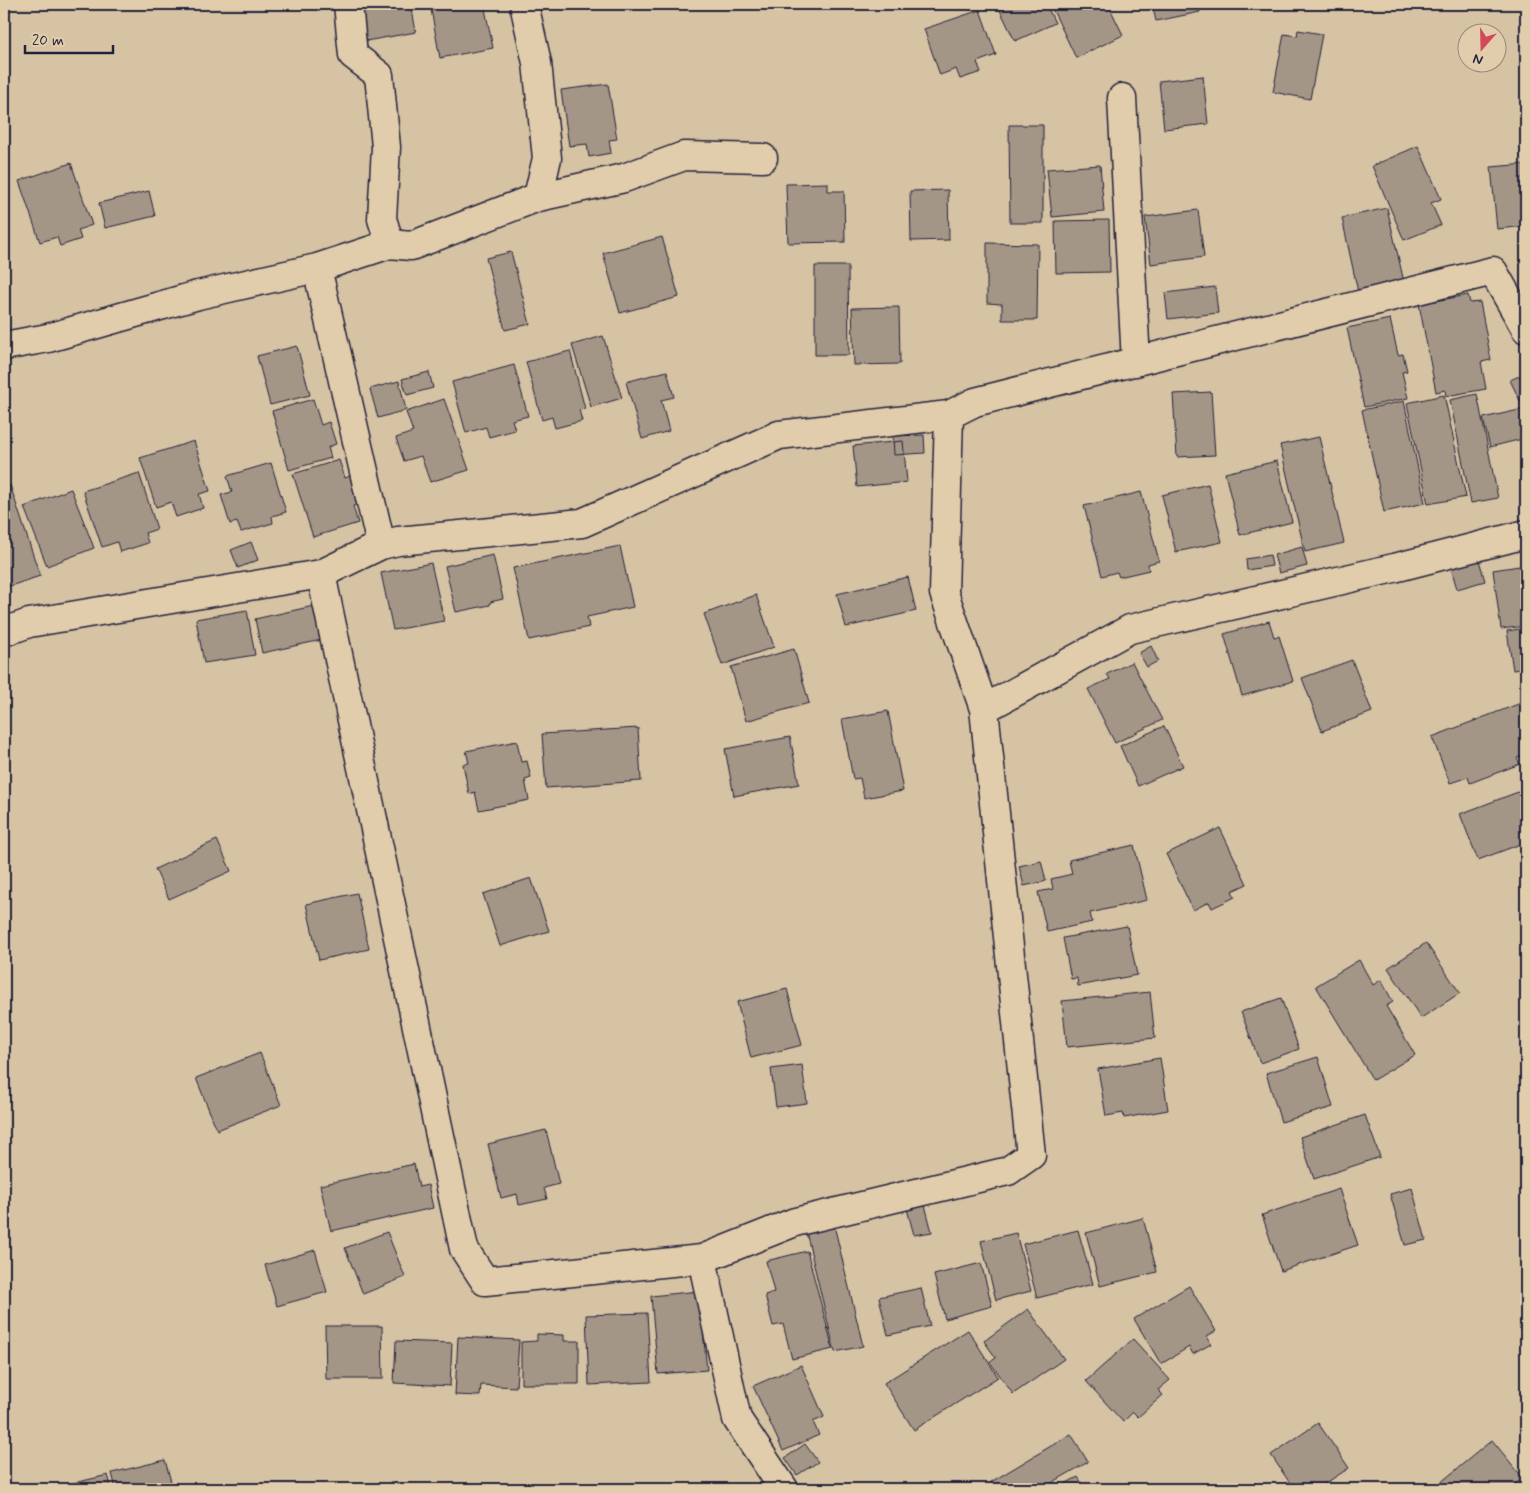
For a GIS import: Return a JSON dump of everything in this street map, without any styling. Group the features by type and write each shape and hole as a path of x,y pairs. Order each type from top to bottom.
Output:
{"street":[{"path":"348,4 353,55 379,75 386,148 382,219 390,244"},
{"path":"524,4 537,63 547,158 538,198"},
{"path":"1122,98 1136,362"},
{"path":"4,346 48,338 198,295 317,268 390,244 411,246 538,198 624,178 684,156 763,158"},
{"path":"317,268 381,545"},
{"path":"4,632 29,623 321,574 381,545 398,541 582,523 779,435 949,415 975,402 1493,271 1526,329"},
{"path":"321,574 464,1249 485,1281 702,1259 795,1222 1008,1171 1031,1155 984,709 944,593 949,415"},
{"path":"984,709 1130,629 1394,568 1526,534"},
{"path":"702,1259 737,1419 784,1489"}],"building":[{"path":"358,4 411,4 416,32 366,41"},
{"path":"430,4 484,4 493,48 440,58"},
{"path":"997,4 1046,4 1055,23 1015,41"},
{"path":"1050,4 1108,4 1123,35 1076,58"},
{"path":"1152,4 1198,4 1200,12 1156,21"},
{"path":"980,10 996,55 977,62 981,72 960,79 956,69 940,75 924,29"},
{"path":"1298,30 1322,34 1310,99 1273,92 1284,34 1297,36"},
{"path":"1203,76 1208,124 1164,129 1159,81"},
{"path":"608,84 617,139 609,140 611,153 589,157 587,144 569,146 561,90"},
{"path":"1009,125 1043,125 1043,223 1010,223"},
{"path":"1418,146 1441,199 1431,203 1441,225 1404,240 1372,166"},
{"path":"71,163 92,225 78,230 81,239 60,246 57,237 40,242 19,181"},
{"path":"1526,164 1526,226 1497,229 1491,167"},
{"path":"1100,165 1104,212 1052,217 1047,169"},
{"path":"828,183 828,191 844,191 845,242 788,243 786,184"},
{"path":"948,190 949,240 911,241 910,191"},
{"path":"149,191 155,216 105,228 99,203"},
{"path":"1387,208 1404,282 1358,292 1342,218"},
{"path":"1198,210 1204,257 1151,264 1145,217"},
{"path":"1109,220 1110,272 1056,273 1055,221"},
{"path":"662,237 679,297 620,313 603,253"},
{"path":"987,243 1038,244 1037,320 1002,320 1002,304 987,303"},
{"path":"511,252 530,324 505,330 486,258"},
{"path":"815,266 848,266 849,355 815,355"},
{"path":"1215,287 1218,313 1168,319 1165,293"},
{"path":"1468,295 1470,303 1480,302 1491,360 1481,362 1486,389 1446,396 1445,390 1436,392 1419,304"},
{"path":"899,307 900,364 854,365 852,308"},
{"path":"1390,319 1398,355 1403,354 1407,371 1402,372 1408,398 1364,407 1347,328"},
{"path":"603,336 622,398 591,407 572,345"},
{"path":"297,346 310,395 270,405 257,356"},
{"path":"570,351 585,409 579,410 582,421 555,428 552,417 542,420 526,362"},
{"path":"514,365 528,416 512,420 515,430 489,437 486,427 466,433 452,382"},
{"path":"667,371 674,397 661,400 669,431 642,439 626,382"},
{"path":"429,372 433,388 407,395 402,379"},
{"path":"1526,373 1526,438 1490,447 1483,418 1524,409 1510,380"},
{"path":"399,381 406,410 378,418 370,389"},
{"path":"1211,392 1215,455 1177,457 1173,394"},
{"path":"1477,394 1498,498 1471,503 1450,400"},
{"path":"1444,395 1466,497 1428,504 1407,403"},
{"path":"313,399 321,425 329,422 336,444 328,447 331,458 289,470 272,411"},
{"path":"444,399 469,470 430,482 421,456 404,461 396,438 413,432 406,412"},
{"path":"1404,401 1425,503 1384,512 1362,410"},
{"path":"924,435 925,453 894,455 893,436"},
{"path":"1319,437 1344,543 1305,552 1280,445"},
{"path":"194,441 210,491 199,494 203,508 176,517 171,502 156,507 140,458"},
{"path":"903,441 907,482 857,487 853,446"},
{"path":"339,460 345,478 355,474 364,503 353,506 358,523 313,537 293,474"},
{"path":"1277,461 1292,522 1240,535 1225,473"},
{"path":"271,463 286,512 272,516 273,523 241,532 237,522 230,524 221,495 232,492 227,476"},
{"path":"139,473 157,529 145,533 148,543 120,552 117,542 102,547 83,491"},
{"path":"1208,484 1222,542 1176,552 1162,495"},
{"path":"10,485 40,576 4,588 4,488"},
{"path":"71,489 94,548 47,566 24,507"},
{"path":"1141,492 1159,561 1148,564 1149,570 1119,577 1117,572 1102,576 1084,506"},
{"path":"251,542 258,560 238,568 231,550"},
{"path":"620,546 633,607 587,617 589,627 529,640 513,568"},
{"path":"1302,547 1307,566 1279,573 1274,555"},
{"path":"493,555 503,599 490,602 490,605 456,612 445,566"},
{"path":"1270,555 1272,566 1247,570 1246,559"},
{"path":"1479,560 1485,581 1457,589 1451,568"},
{"path":"431,563 444,621 393,630 381,573"},
{"path":"1526,565 1526,626 1501,629 1493,570"},
{"path":"908,577 916,611 846,627 837,594"},
{"path":"756,595 774,647 722,665 704,614"},
{"path":"318,605 326,639 262,653 255,619"},
{"path":"247,610 255,655 204,663 196,619"},
{"path":"1269,621 1274,637 1279,636 1293,681 1242,696 1224,634"},
{"path":"1526,628 1526,668 1513,670 1507,631"},
{"path":"1151,646 1158,661 1147,667 1139,653"},
{"path":"794,649 809,703 746,721 731,667"},
{"path":"1352,660 1372,712 1322,731 1302,678"},
{"path":"1132,662 1162,720 1115,743 1088,689 1110,679 1107,674"},
{"path":"1521,703 1526,717 1526,754 1517,758 1520,764 1470,783 1468,777 1450,783 1432,737"},
{"path":"888,711 903,791 864,798 860,778 853,779 842,719"},
{"path":"1164,726 1183,766 1138,786 1120,746"},
{"path":"638,728 641,781 546,788 542,734"},
{"path":"790,737 799,784 734,796 725,749"},
{"path":"517,741 521,762 527,761 531,778 525,780 529,800 479,810 475,792 469,794 463,764 469,763 466,751"},
{"path":"1526,789 1526,842 1478,860 1460,814"},
{"path":"1220,828 1247,884 1232,891 1235,897 1212,908 1209,902 1193,910 1166,854"},
{"path":"217,840 231,871 169,899 155,869"},
{"path":"1134,845 1147,900 1090,913 1092,922 1047,932 1038,892 1053,889 1051,879 1072,874 1069,860"},
{"path":"1041,861 1046,881 1024,886 1019,866"},
{"path":"531,878 549,931 500,946 483,894"},
{"path":"357,893 369,949 319,960 306,904"},
{"path":"1127,926 1137,975 1078,986 1077,978 1071,979 1063,938"},
{"path":"1426,943 1460,993 1421,1018 1388,968"},
{"path":"1359,960 1373,985 1381,980 1393,1002 1386,1006 1415,1055 1373,1080 1316,986"},
{"path":"787,989 802,1045 751,1058 737,1002"},
{"path":"1150,992 1155,1038 1067,1047 1062,1001"},
{"path":"1281,998 1299,1049 1260,1063 1241,1012"},
{"path":"260,1053 281,1105 217,1130 196,1078"},
{"path":"1318,1057 1333,1107 1281,1122 1266,1073"},
{"path":"1160,1058 1168,1110 1124,1118 1123,1113 1106,1116 1098,1069"},
{"path":"802,1065 807,1103 776,1107 771,1069"},
{"path":"1365,1115 1380,1157 1314,1179 1300,1137"},
{"path":"546,1130 559,1184 544,1188 547,1199 519,1205 517,1194 501,1198 488,1144"},
{"path":"414,1164 419,1187 428,1185 433,1208 331,1231 320,1185"},
{"path":"1412,1188 1426,1240 1405,1245 1390,1194"},
{"path":"1339,1189 1358,1245 1281,1271 1262,1215"},
{"path":"925,1205 932,1232 914,1235 907,1209"},
{"path":"1143,1218 1157,1272 1100,1286 1086,1233"},
{"path":"834,1225 863,1346 835,1352 806,1232"},
{"path":"1078,1230 1093,1284 1037,1298 1023,1244"},
{"path":"387,1232 405,1277 363,1294 345,1248"},
{"path":"1016,1233 1031,1291 996,1300 981,1241"},
{"path":"315,1250 327,1292 277,1306 265,1265"},
{"path":"807,1251 833,1349 792,1359 783,1324 773,1326 765,1295 774,1292 766,1261"},
{"path":"981,1263 992,1306 945,1319 934,1275"},
{"path":"1189,1286 1216,1331 1207,1336 1211,1344 1193,1354 1189,1347 1161,1364 1134,1319"},
{"path":"921,1288 930,1326 888,1335 879,1297"},
{"path":"699,1291 707,1370 658,1374 651,1296"},
{"path":"1028,1309 1064,1359 1013,1394 990,1362 996,1358 984,1341"},
{"path":"647,1313 651,1382 589,1385 586,1315"},
{"path":"325,1326 382,1326 383,1379 326,1379"},
{"path":"968,1330 998,1377 914,1430 884,1383"},
{"path":"537,1334 564,1335 564,1341 579,1341 579,1384 521,1384 521,1342 537,1341"},
{"path":"458,1337 519,1340 516,1387 481,1385 480,1396 455,1395"},
{"path":"1133,1339 1170,1380 1158,1390 1163,1395 1138,1417 1133,1412 1123,1422 1086,1381"},
{"path":"396,1341 452,1343 450,1386 394,1383"},
{"path":"801,1365 824,1417 813,1422 819,1435 783,1451 753,1386"},
{"path":"1318,1423 1349,1468 1317,1489 1294,1489 1271,1455"},
{"path":"1071,1434 1088,1462 1041,1489 995,1489 991,1482"},
{"path":"1492,1440 1523,1478 1509,1489 1445,1489 1440,1483"},
{"path":"805,1444 818,1462 797,1475 785,1458"},
{"path":"165,1460 173,1489 116,1489 112,1473"},
{"path":"108,1475 112,1489 57,1489 57,1487"},
{"path":"1078,1477 1085,1489 1055,1489"}]}
